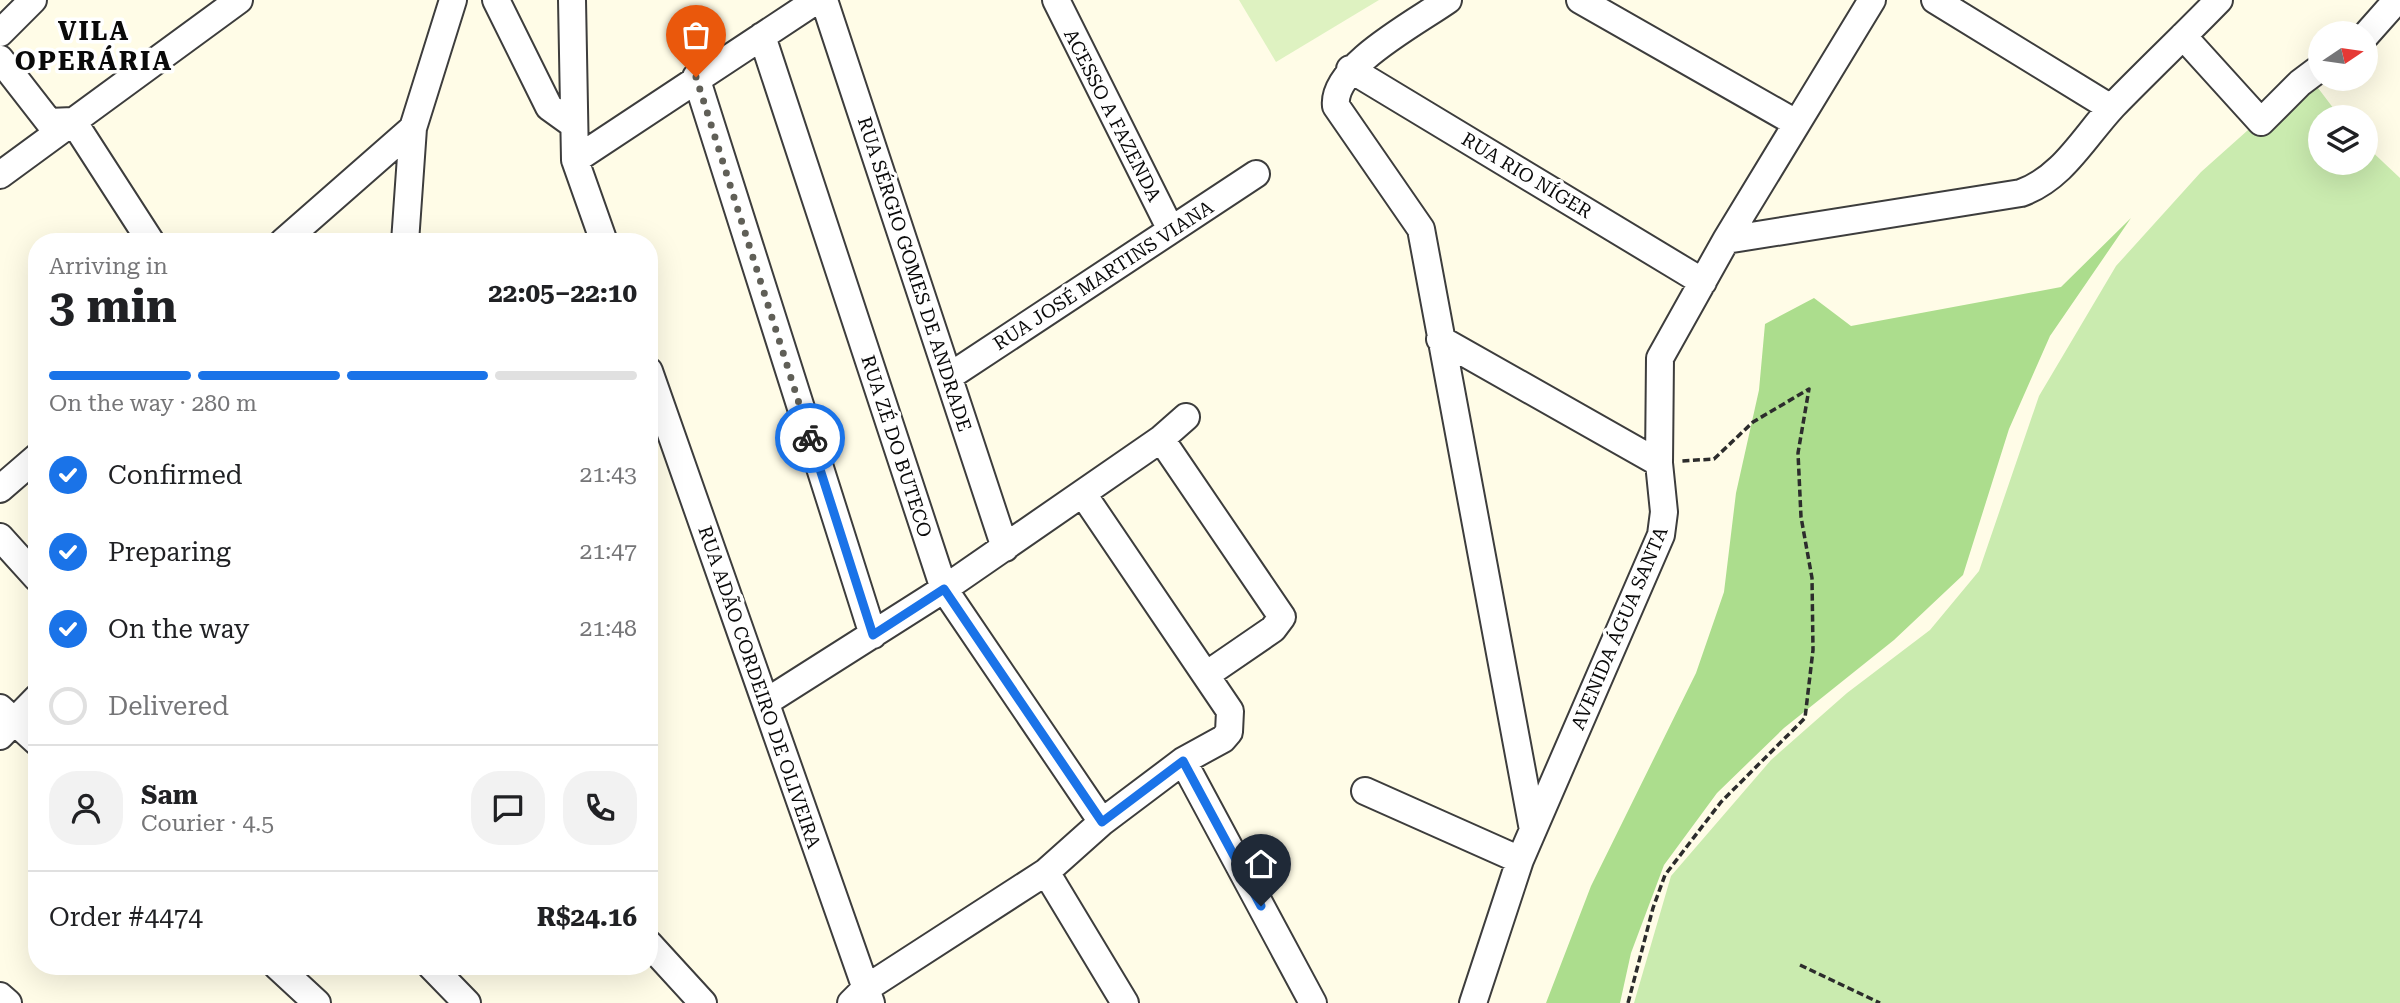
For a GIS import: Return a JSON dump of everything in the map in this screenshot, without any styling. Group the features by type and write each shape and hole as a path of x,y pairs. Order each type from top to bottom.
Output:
{"street":[{"path":"0,33 33,0"},
{"path":"0,175 239,0"},
{"path":"406,233 413,128 453,0"},
{"path":"496,0 548,107 574,125"},
{"path":"572,0 575,160 601,233"},
{"path":"575,160 696,77 817,0"},
{"name":"RUA SÉRGIO GOMES DE ANDRADE","path":"824,0 1005,548"},
{"name":"ACESSO A FAZENDA","path":"1056,0 1171,230"},
{"path":"1448,0 1350,69 1335,95 1336,106 1421,229 1533,830"},
{"path":"1580,0 1796,123"},
{"name":"AVENIDA ÁGUA SANTA","path":"1473,1003 1520,860 1661,535 1664,512 1658,463 1660,358 1726,240 1872,0"},
{"path":"1936,0 2111,108"},
{"path":"1726,240 2021,193 2052,178 2111,108 2219,0"},
{"path":"2378,21 2397,0"},
{"name":"RUA ZÉ DO BUTECO","path":"762,36 944,589 1102,822"},
{"path":"2183,36 2261,122 2308,77"},
{"path":"0,59 49,122 73,121"},
{"name":"RUA RIO NÍGER","path":"1350,69 1703,282"},
{"path":"696,77 873,635"},
{"path":"73,121 145,233"},
{"path":"293,233 413,128"},
{"name":"RUA JOSÉ MARTINS VIANA","path":"950,376 1256,174"},
{"path":"1440,339 1658,463"},
{"name":"RUA ADÃO CORDEIRO DE OLIVEIRA","path":"658,396 766,702 863,998"},
{"path":"766,702 1005,548 1161,439 1186,417"},
{"path":"1161,439 1282,617 1273,629 1206,675"},
{"path":"0,489 28,465"},
{"path":"863,998 1046,872 1102,822 1183,761 1223,739 1229,732 1230,711 1083,494"},
{"path":"0,537 28,568"},
{"path":"28,705 5,722 28,736"},
{"path":"1183,761 1313,1003"},
{"path":"1365,791 1520,860"},
{"path":"1046,872 1125,1003"},
{"path":"658,954 702,1003"},
{"path":"284,975 302,998"},
{"path":"440,975 467,1003"},
{"path":"0,996 8,1003"}],"path":[{"path":"1628,1003 1653,908 1665,876 1721,802 1805,718 1813,650 1812,578 1801,517 1798,453 1809,388 1753,422 1714,458 1658,463"},
{"path":"1800,965 1880,1003"}],"green space":[{"path":"1239,0 1379,0 1276,62"},
{"path":"2308,87 2308,91 2320,91 2331,105 2308,105 2308,175 2378,175 2378,157 2400,178 2400,1003 1634,1003 1671,876 1771,760 1847,693 1930,630 1979,571 2039,396 2116,266 2201,172 2285,97"},
{"path":"2131,218 2050,336 2009,429 1963,575 1894,640 1784,728 1717,793 1664,865 1631,953 1620,1003 1546,1003 1591,886 1696,673 1724,592 1736,493 1759,390 1765,324 1814,298 1851,326 2061,287"}],"way so far":[{"path":"696,77 810,438"}],"district":[{"name":"VILA OPERÁRIA","path":"94,46"}],"route":[{"path":"810,438 873,635 944,589 1102,822 1183,761 1261,906"}]}
